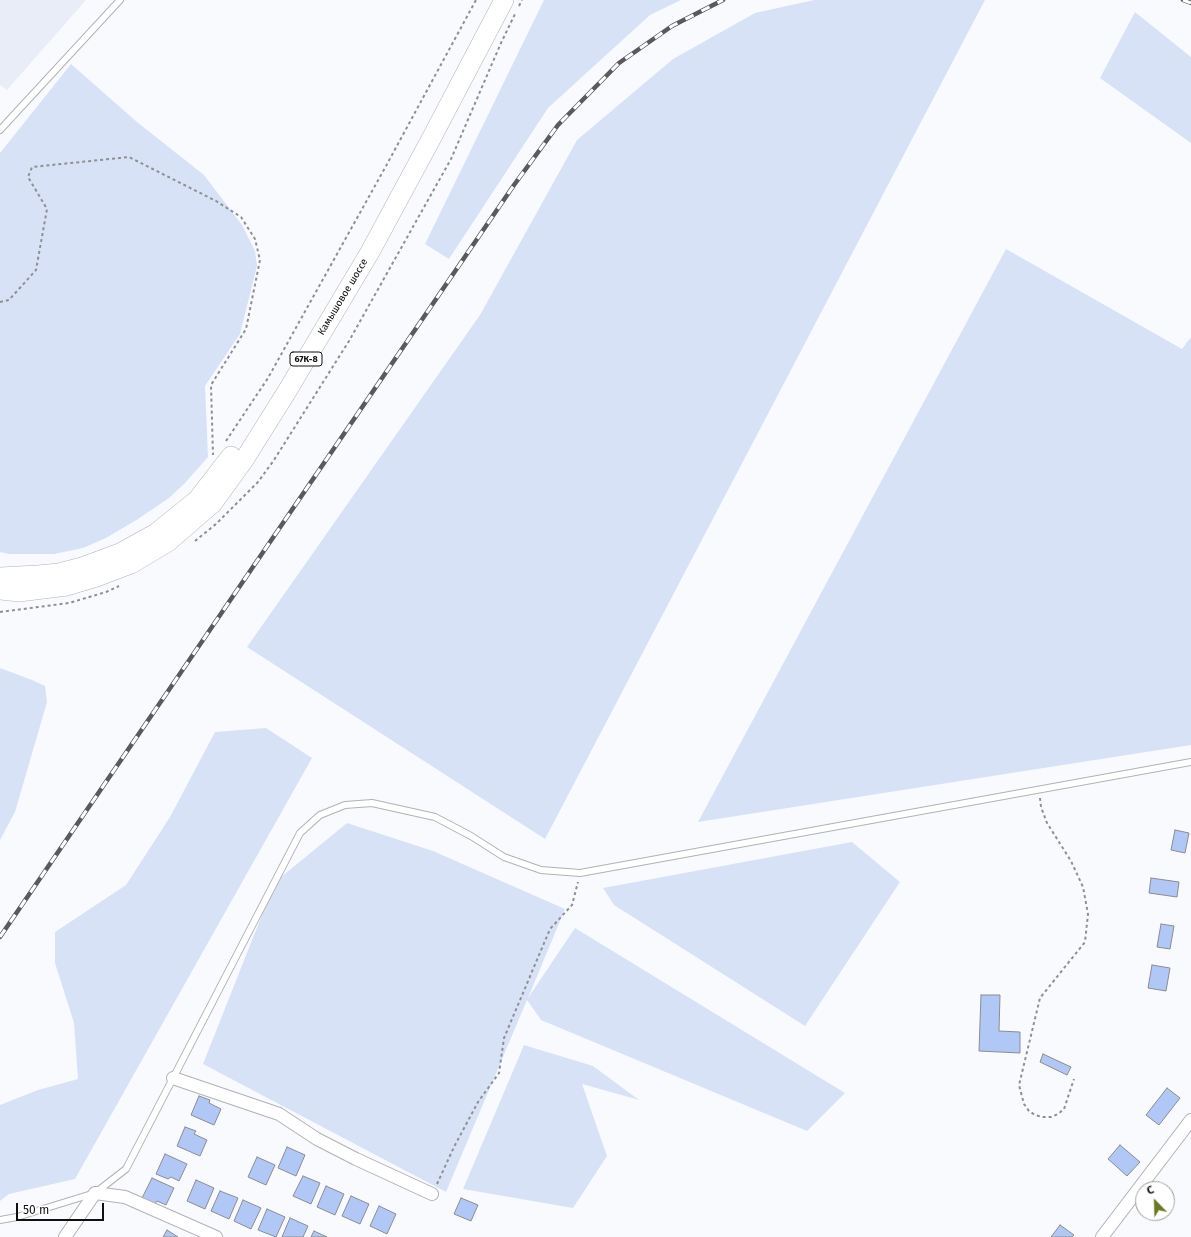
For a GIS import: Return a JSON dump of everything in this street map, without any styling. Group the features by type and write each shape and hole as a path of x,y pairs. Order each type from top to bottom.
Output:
{"main road":[{"name":"Камышовое шоссе","path":"0,576 38,576 59,573 120,554 156,533 197,500 233,454 272,394 328,299 420,134 492,0"},
{"name":"Камышовое шоссе","path":"0,590 19,592 67,586 97,577 131,564 168,542 213,503 244,460 286,393 370,252 432,138 504,0"}],"street":[{"path":"173,1078 279,1114 317,1139 356,1159 432,1194"},
{"path":"1102,1237 1191,1120"},
{"path":"64,1237 95,1193 125,1197 216,1237"}],"lane":[{"path":"0,130 120,0"},
{"path":"0,1220 17,1217 95,1193 126,1170 300,834 320,815 345,805 372,803 435,817 471,836 504,857 541,870 580,873 1191,762"}],"path":[{"path":"224,443 268,378 476,0"},
{"path":"0,302 9,300 36,270 47,209 28,177 32,167 129,157 216,201 241,217 255,238 260,260 246,329 211,385 213,460 217,454"},
{"path":"1040,789 1041,807 1047,823 1071,861 1083,886 1088,914 1085,942 1040,998 1019,1085 1024,1104 1029,1111 1035,1115 1050,1117 1058,1114 1064,1109 1074,1079"},
{"path":"432,1194 454,1147 478,1102 499,1073 504,1038 550,929 572,904 580,873"}],"shaded area":[{"path":"0,0 86,0 7,90 0,85"},
{"path":"544,0 681,0 650,15 548,108 449,259 425,244"},
{"path":"814,0 985,0 545,839 247,647 480,315 577,140 673,59 755,13"},
{"path":"1135,12 1191,57 1191,143 1100,78"},
{"path":"71,64 137,122 204,175 242,225 255,251 257,266 240,334 205,386 208,457 185,483 169,498 106,538 83,548 54,554 9,554 0,552 0,153"},
{"path":"1006,249 1182,349 1191,337 1191,745 698,822"},
{"path":"0,668 45,686 47,702 15,812 0,840"},
{"path":"266,728 312,758 75,1179 9,1194 0,1201 0,1105 38,1090 78,1079 74,1023 55,963 55,932 126,885 170,817 215,732"},
{"path":"347,823 433,851 565,909 528,998 575,928 845,1093 807,1131 541,1020 527,1000 446,1192 203,1064 275,882"},
{"path":"852,842 900,882 805,1026 614,905 603,888"},
{"path":"524,1045 593,1066 639,1100 582,1084 607,1156 573,1208 463,1189"}],"building":[{"path":"1175,830 1189,833 1185,853 1171,850"},
{"path":"1151,878 1179,882 1177,897 1149,893"},
{"path":"1161,924 1174,926 1170,949 1157,947"},
{"path":"1152,965 1170,968 1166,991 1148,988"},
{"path":"981,995 1000,995 999,1031 1020,1032 1020,1053 979,1051"},
{"path":"1043,1054 1071,1067 1067,1075 1040,1062"},
{"path":"1167,1088 1180,1098 1159,1125 1146,1115"},
{"path":"199,1096 210,1100 209,1103 221,1109 214,1125 191,1115"},
{"path":"185,1127 196,1131 194,1134 207,1140 200,1156 177,1146"},
{"path":"1120,1145 1140,1162 1127,1176 1108,1159"},
{"path":"287,1147 305,1155 296,1176 278,1168"},
{"path":"165,1154 187,1164 179,1181 171,1177 168,1179 156,1174"},
{"path":"257,1157 275,1165 266,1185 248,1177"},
{"path":"303,1176 320,1183 311,1204 293,1196"},
{"path":"152,1178 174,1188 166,1205 157,1201 155,1204 142,1198"},
{"path":"196,1180 214,1188 205,1209 187,1201"},
{"path":"326,1186 344,1194 335,1215 317,1207"},
{"path":"220,1191 238,1198 229,1219 211,1211"},
{"path":"351,1196 369,1204 360,1224 342,1216"},
{"path":"461,1198 478,1205 471,1221 454,1214"},
{"path":"243,1200 261,1208 251,1229 234,1221"},
{"path":"379,1206 396,1214 387,1234 370,1226"},
{"path":"267,1209 285,1217 276,1237 258,1230"},
{"path":"290,1218 308,1226 303,1237 282,1237"},
{"path":"1060,1225 1074,1235 1072,1237 1051,1237"},
{"path":"167,1230 178,1237 163,1237"},
{"path":"314,1231 327,1237 311,1237"}],"railway":[{"path":"0,937 514,185 558,125 619,63 672,26 723,0"},
{"path":"1183,0 1191,3"}]}
